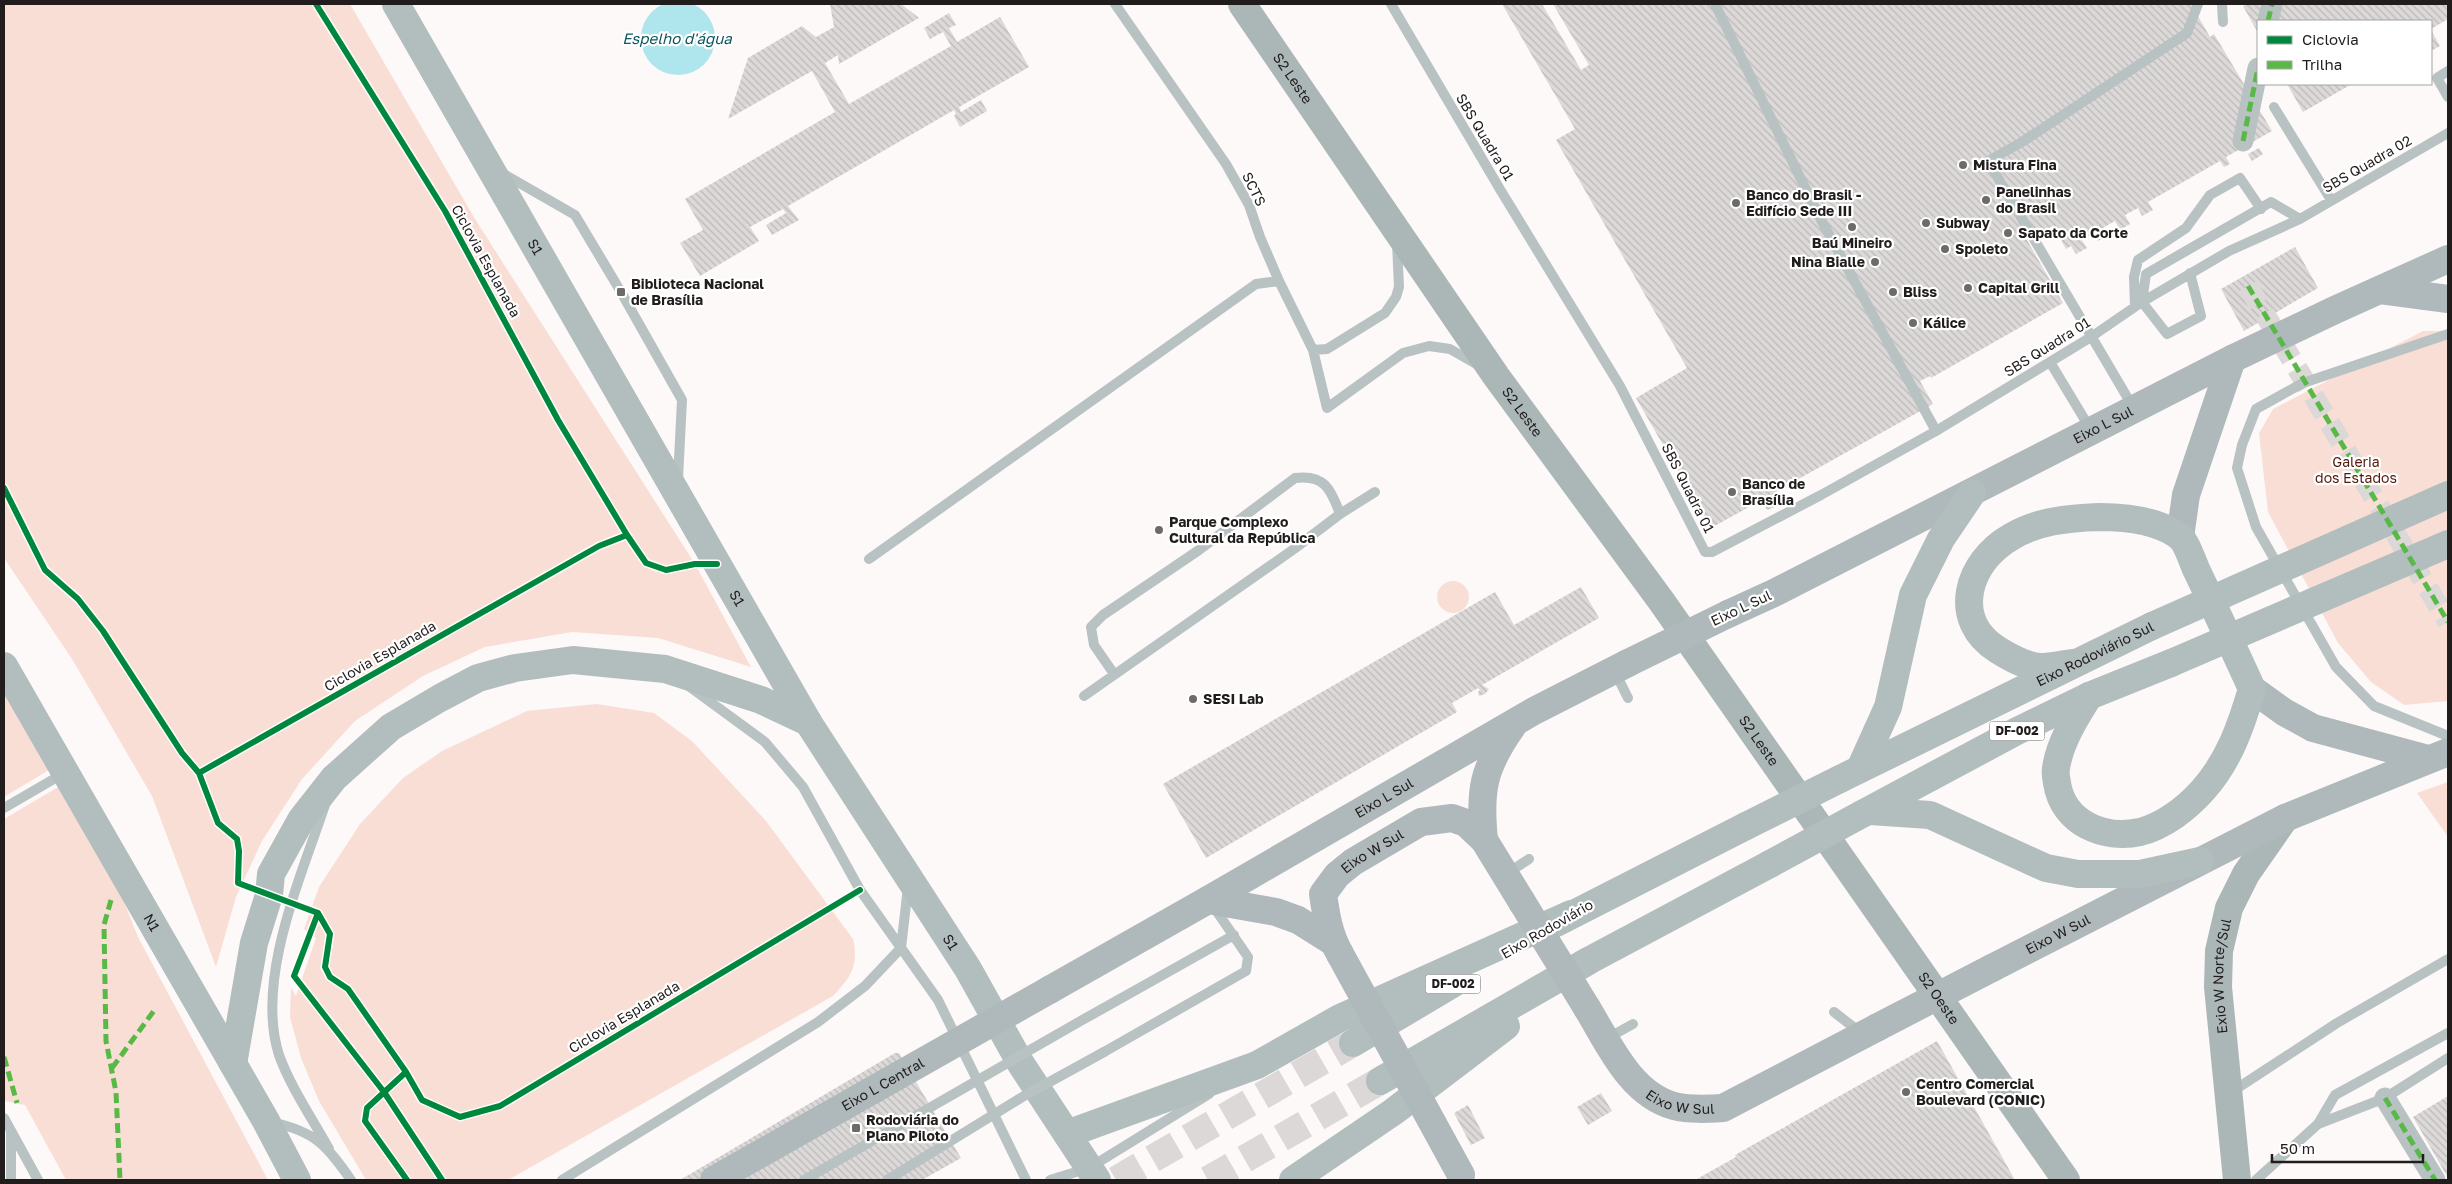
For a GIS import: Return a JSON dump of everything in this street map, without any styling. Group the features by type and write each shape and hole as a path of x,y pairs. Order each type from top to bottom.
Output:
{"highway":[{"name":"S1","path":"396,4 808,722 968,969 1021,1064 1093,1174"},
{"path":"1850,774 1888,707 1913,595 1941,539 1972,493"},
{"name":"Eixo Rodoviário Sul","path":"1746,826 2152,626 2448,495"},
{"path":"2074,663 2040,667 2023,664 1991,645 1978,632 1970,613 1968,600 1976,572 1990,555 2010,537 2040,525 2072,518 2112,517 2151,523 2180,536 2252,689 2235,742 2203,790 2184,808 2163,822 2141,832 2113,834 2090,828 2070,814 2059,795 2055,769 2063,742 2090,696"},
{"name":"DF-002","path":"1380,1081 1590,960 2017,731 2090,696 2448,544"},
{"path":"233,1064 254,943 268,895 271,874 301,820 334,778 391,727 478,678 515,668 573,660 664,669 761,700 808,722"},
{"name":"N1","path":"4,666 266,1121 297,1180"},
{"path":"1866,812 1930,815 2046,868 2078,874 2140,874 2200,861"},
{"name":"Eixo Rodoviário","path":"1353,1043 1571,914 1746,826"},
{"path":"1067,1134 1257,1064 1340,1018 1571,914"},
{"path":"1293,1180 1393,1112 1590,960"}],"main road":[{"name":"S2 Leste","path":"1242,4 1496,376 1662,602 1810,815"},
{"name":"Eixo L Sul","path":"1051,989 1516,722 1621,667 1972,493 2232,359 2448,260"},
{"path":"2380,290 2448,299"},
{"path":"2180,536 2186,494 2232,359"},
{"path":"2252,689 2284,712 2313,728 2438,756"},
{"path":"1484,840 1482,816 1483,786 1494,754 1516,722"},
{"name":"Eixo W Sul","path":"1462,1178 1336,948 1326,914 1323,894 1337,875 1353,862 1421,822 1452,818 1466,823 1484,840 1624,1070 1650,1096 1674,1106 1697,1109 1724,1108 1870,1030 2285,818 2438,756"},
{"name":"S2 Oeste","path":"1810,815 2066,1180"},
{"name":"Exio W Norte/Sul","path":"2237,1180 2227,1095 2218,987 2219,951 2229,908 2246,874 2285,818"},
{"path":"1208,900 1276,912 1298,920 1336,948"},
{"name":"Eixo L Central","path":"714,1180 1051,989"}],"street":[{"path":"2268,20 2272,4"},
{"path":"2243,141 2257,73"},
{"path":"2385,1098 2435,1180"}],"lane":[{"name":"SCTS","path":"1115,4 1226,164 1249,205 1260,237 1279,281 1313,350 1328,408 1403,353 1429,346 1450,348 1496,376"},
{"name":"SBS Quadra 01","path":"1391,4 1501,191 1620,386 1705,552 1712,552 1821,495 1936,431 2091,337 2138,304 2229,251 2300,220"},
{"path":"1715,4 1819,216 1936,431"},
{"path":"2134,408 1988,161 2022,142 2187,32 2198,4"},
{"path":"2222,4 2223,22"},
{"path":"2448,71 2437,78 2448,97"},
{"path":"2274,107 2331,200"},
{"name":"SBS Quadra 02","path":"2300,220 2331,200 2448,133"},
{"path":"487,164 575,215 622,292 682,400 677,495"},
{"path":"2190,274 2201,316 2167,334 2138,304 2134,277 2138,260 2186,228 2210,195 2240,178 2261,209"},
{"path":"2138,304 2146,274 2271,202 2300,220"},
{"path":"1313,350 1328,348 1385,313 1396,297 1400,278 1396,230"},
{"path":"869,559 1256,284 1279,281"},
{"path":"2448,334 2303,383 2256,409 2242,445 2238,468 2256,527 2336,667 2374,706 2448,736"},
{"path":"2050,362 2091,430"},
{"path":"1114,674 1094,645 1091,627 1103,615 1199,550 1295,478 1308,476 1322,482 1332,492 1340,514"},
{"path":"1084,696 1294,549 1340,514 1375,492"},
{"path":"1621,667 1628,698"},
{"path":"664,669 765,742 803,787 860,890 938,1000 1026,1180"},
{"path":"4,808 59,776 67,775"},
{"path":"334,778 279,944 274,973 274,1023 279,1054 329,1149 351,1180"},
{"path":"1506,874 1529,859"},
{"path":"562,1180 818,1022 865,986 901,948 909,879"},
{"path":"887,1180 1024,1096 1246,971 1248,957 1208,900"},
{"path":"804,1180 1234,935"},
{"path":"2227,1095 2337,1023 2448,959"},
{"path":"1834,1012 1870,1030"},
{"path":"1606,1039 1632,1024"},
{"path":"2256,1180 2318,1124 2335,1096 2448,1033"},
{"path":"2318,1124 2385,1098 2448,1058"},
{"path":"1050,1180 1093,1174 1257,1064"},
{"path":"4,1118 38,1180"},
{"path":"266,1121 291,1127 329,1149"},
{"path":"11,1130 11,1180"}],"green space":[{"path":"4,4 350,4 475,219 695,564 751,667 658,638 572,632 485,647 423,676 355,721 302,779 262,841 236,897 216,967 152,796 72,659 4,558"},
{"name":"Galeria dos Estados","path":"2423,331 2448,331 2448,701 2404,705 2371,682 2338,643 2268,512 2259,433 2273,409"},
{"path":"1453,581 1459,582 1464,586 1468,591 1468,603 1464,608 1459,612 1453,613 1447,612 1442,608 1438,603 1437,597 1438,591 1442,586 1447,582"},
{"path":"4,676 64,761 4,797"},
{"path":"597,704 654,713 692,741 766,821 853,939 855,957 849,977 833,996 508,1180 366,1180 319,1101 301,1058 290,1017 291,988 296,996 316,938 304,929 319,887 360,824 403,778 442,751 527,711"},
{"path":"2448,782 2448,837 2417,793"},
{"path":"65,783 79,789 138,937 268,1180 66,1180 25,1105 4,1101 4,819"}],"water":[{"name":"Espelho d'água","path":"678,1 692,4 704,12 712,24 715,38 712,52 704,64 692,72 678,75 664,72 652,64 644,52 641,38 644,24 652,12 664,4"}],"building":[{"path":"830,4 901,4 919,18 839,64 838,55 825,63 849,104 951,46 943,32 930,39 924,28 949,13 956,25 949,28 957,42 1000,17 1029,67 959,107 961,112 981,100 987,111 960,127 954,116 956,114 954,110 788,206 799,220 772,235 766,225 786,213 783,209 750,227 759,241 700,276 680,243 703,230 685,199 835,112 812,71 728,119 748,58 802,26 816,37 834,27"},
{"path":"1502,4 1542,4 1581,70 1589,65 1553,4 2191,4 2210,37 2214,34 2272,131 2226,157 2230,164 2224,167 2220,161 2148,202 2153,210 2142,216 2138,208 2125,215 2130,224 2120,230 2115,221 2104,227 2108,235 2098,241 2093,233 2082,240 2087,248 2076,254 2071,246 2066,249 2053,226 2027,240 2063,303 1931,378 1930,376 1920,381 1933,404 1777,491 1782,501 1778,506 1767,510 1760,501 1711,528 1636,398 1687,368 1556,140 1575,129"},
{"path":"2247,4 2448,4 2448,19 2432,28 2432,20 2257,20 2257,31 2243,6"},
{"path":"2432,32 2440,46 2432,50"},
{"path":"2288,85 2350,85 2303,112"},
{"path":"2259,148 2263,154 2252,161 2248,154"},
{"path":"2295,247 2318,288 2244,331 2221,289"},
{"path":"1581,587 1599,618 1482,685 1489,689 1485,694 1479,696 1478,692 1480,690 1478,688 1452,703 1457,712 1206,858 1163,784 1495,592 1514,625"},
{"name":"Centro Comercial Boulevard (CONIC)","path":"1937,1041 2015,1180 1695,1180 1736,1157 1735,1155"},
{"name":"Rodoviária do Plano Piloto","path":"895,1053 899,1053 961,1158 922,1180 680,1180"},
{"path":"1601,1093 1612,1111 1588,1125 1577,1107"},
{"path":"2448,1096 2448,1178 2413,1117"},
{"path":"1468,1105 1485,1138 1471,1145 1454,1113"}],"tunnel":[{"path":"2248,286 2448,622"},
{"path":"1116,1180 1353,1043"},
{"path":"1208,1180 1380,1081"}],"marked path":[{"path":"2268,20 2272,4"},
{"path":"2243,141 2257,73"},
{"path":"2248,286 2448,622"},
{"path":"111,900 104,925 106,1041 116,1092 120,1180"},
{"path":"112,1068 156,1008"},
{"path":"4,1057 17,1103"},
{"path":"2385,1098 2435,1180"}],"cycle path":[{"name":"Ciclovia Esplanada","path":"316,4 445,211 558,420 627,535 646,563 666,570 695,564 717,564"},
{"name":"Ciclovia Esplanada","path":"4,488 45,570 78,599 103,631 182,753 199,773 599,546 627,535"},
{"path":"199,773 218,823 237,839 239,851 238,883 318,913"},
{"name":"Ciclovia Esplanada","path":"318,913 330,934 325,967 330,977 348,989 406,1072 422,1100 460,1117 500,1106 860,890"},
{"path":"318,913 294,976 384,1092 442,1180"},
{"path":"406,1072 367,1108 365,1121 407,1180"}],"place":[{"name":"Mistura Fina","path":"1963,165"},
{"name":"Panelinhas do Brasil","path":"1986,200"},
{"name":"Banco do Brasil - Edifício Sede III","path":"1736,203"},
{"name":"Subway","path":"1926,223"},
{"name":"Baú Mineiro","path":"1852,227"},
{"name":"Sapato da Corte","path":"2008,233"},
{"name":"Spoleto","path":"1945,249"},
{"name":"Nina Bialle","path":"1875,262"},
{"name":"Capital Grill","path":"1968,288"},
{"name":"Biblioteca Nacional de Brasília","path":"621,292"},
{"name":"Bliss","path":"1893,292"},
{"name":"Kálice","path":"1913,323"},
{"name":"Banco de Brasília","path":"1732,492"},
{"name":"Parque Complexo Cultural da República","path":"1159,530"},
{"name":"SESI Lab","path":"1193,699"},
{"name":"Centro Comercial Boulevard (CONIC)","path":"1906,1092"},
{"name":"Rodoviária do Plano Piloto","path":"856,1128"}]}
